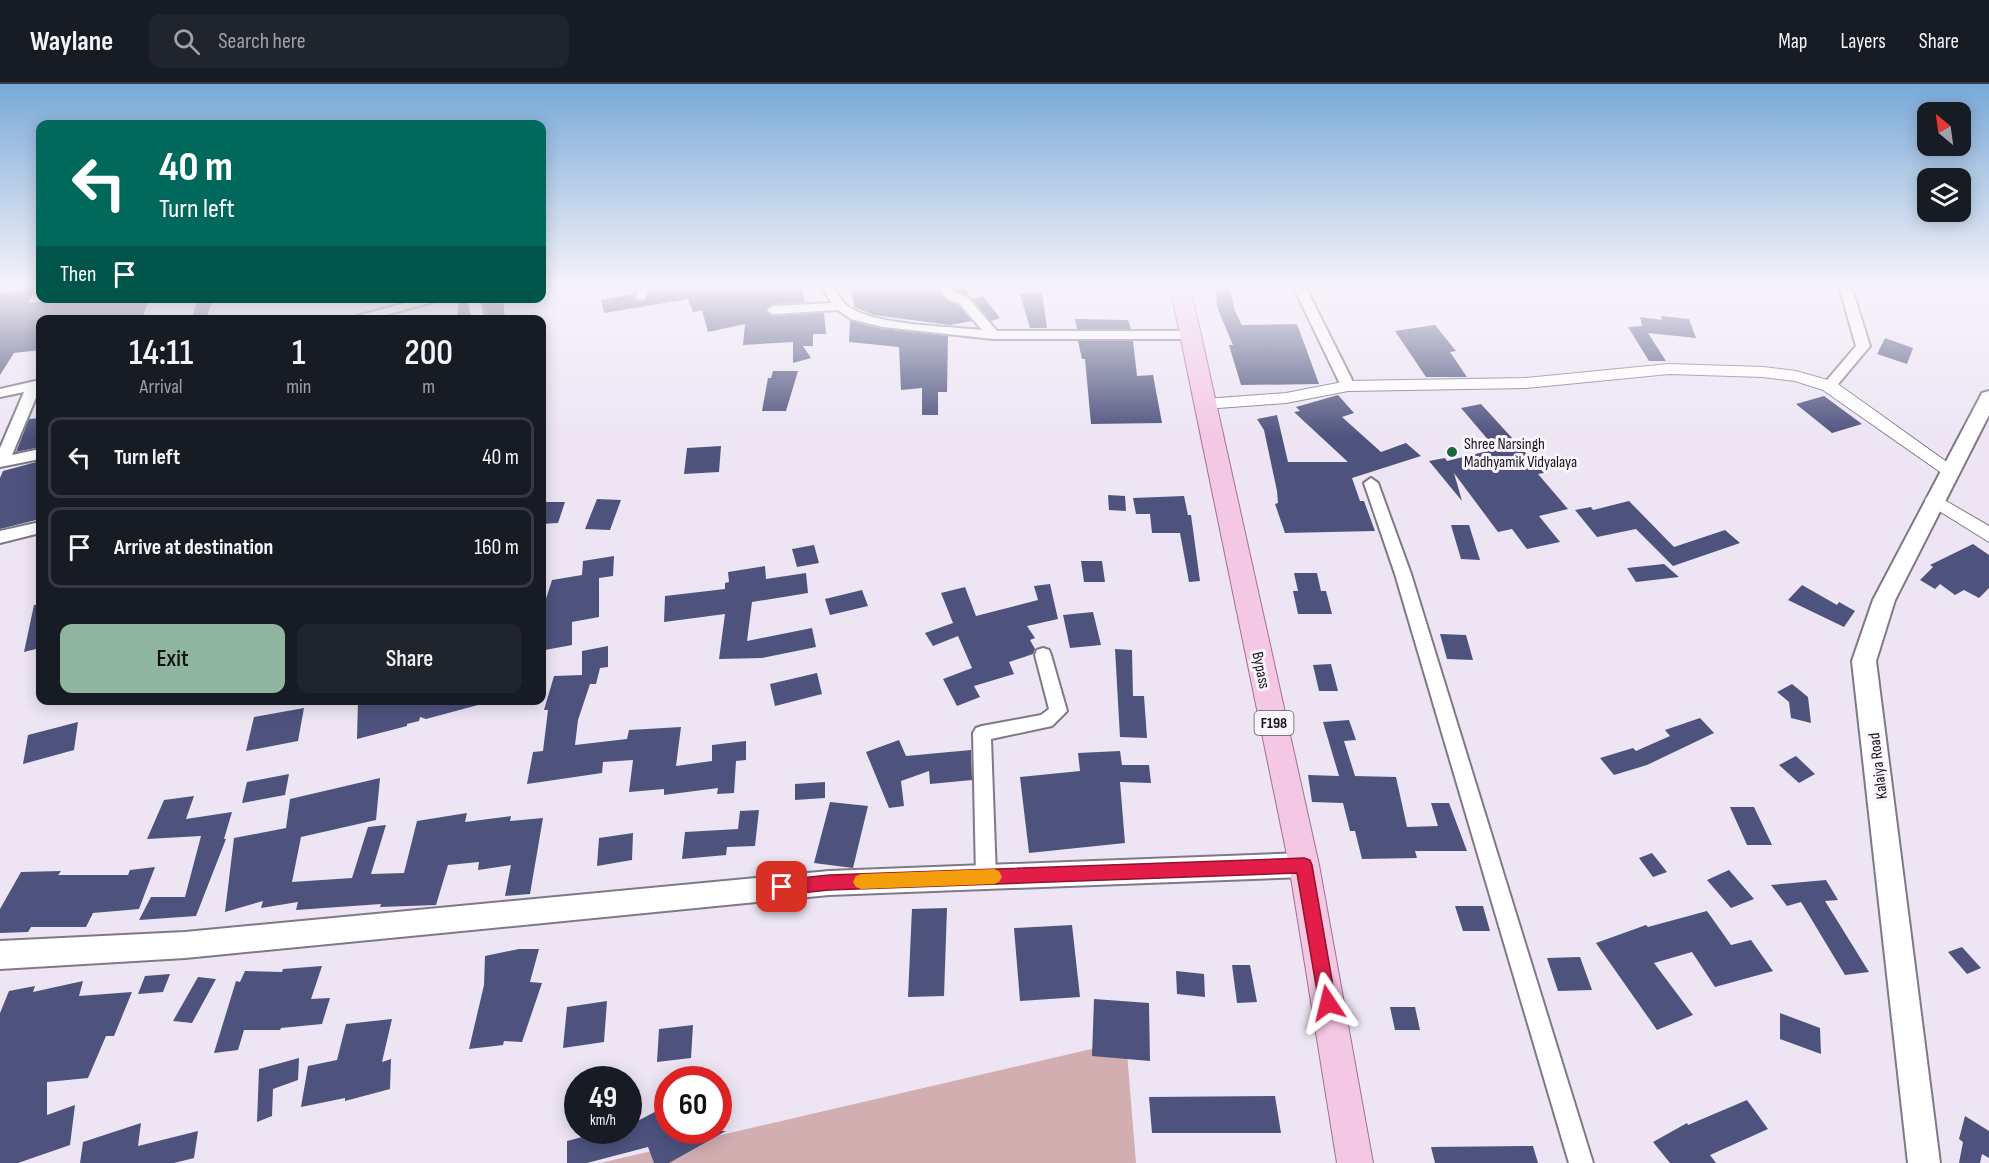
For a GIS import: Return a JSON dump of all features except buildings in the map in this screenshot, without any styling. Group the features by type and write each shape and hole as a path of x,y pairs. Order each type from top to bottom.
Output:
{"main road":[{"name":"Bypass","path":"1190,336 1304,865 1354,1163"},
{"name":"Kalaiya Road","path":"1924,1163 1864,661 1884,600 1989,396"},
{"path":"0,955 184,945 829,883 1304,865"}],"street":[{"path":"1324,336 1348,386"},
{"path":"1829,386 1863,346 1860,336"},
{"path":"1205,404 1286,398 1348,386 1526,383 1669,369 1763,372 1796,376 1829,386 1949,470"},
{"path":"0,393 36,385"},
{"path":"1,461 36,387"},
{"path":"1,461 36,455"},
{"path":"1371,483 1403,574 1581,1163"},
{"path":"1934,500 1989,535"},
{"path":"0,537 36,529"},
{"path":"987,877 982,733 1046,720 1058,711 1043,655"}],"shaded area":[{"path":"1126,1041 1136,1163 600,1163 682,1144 732,1144 732,1132"}],"slow traffic":[{"path":"861,882 994,877"}],"place":[{"name":"Shree Narsingh Madhyamik Vidyalaya","path":"1452,452"}],"route":[{"path":"782,887 829,883 1304,865 1328,1003"}]}
